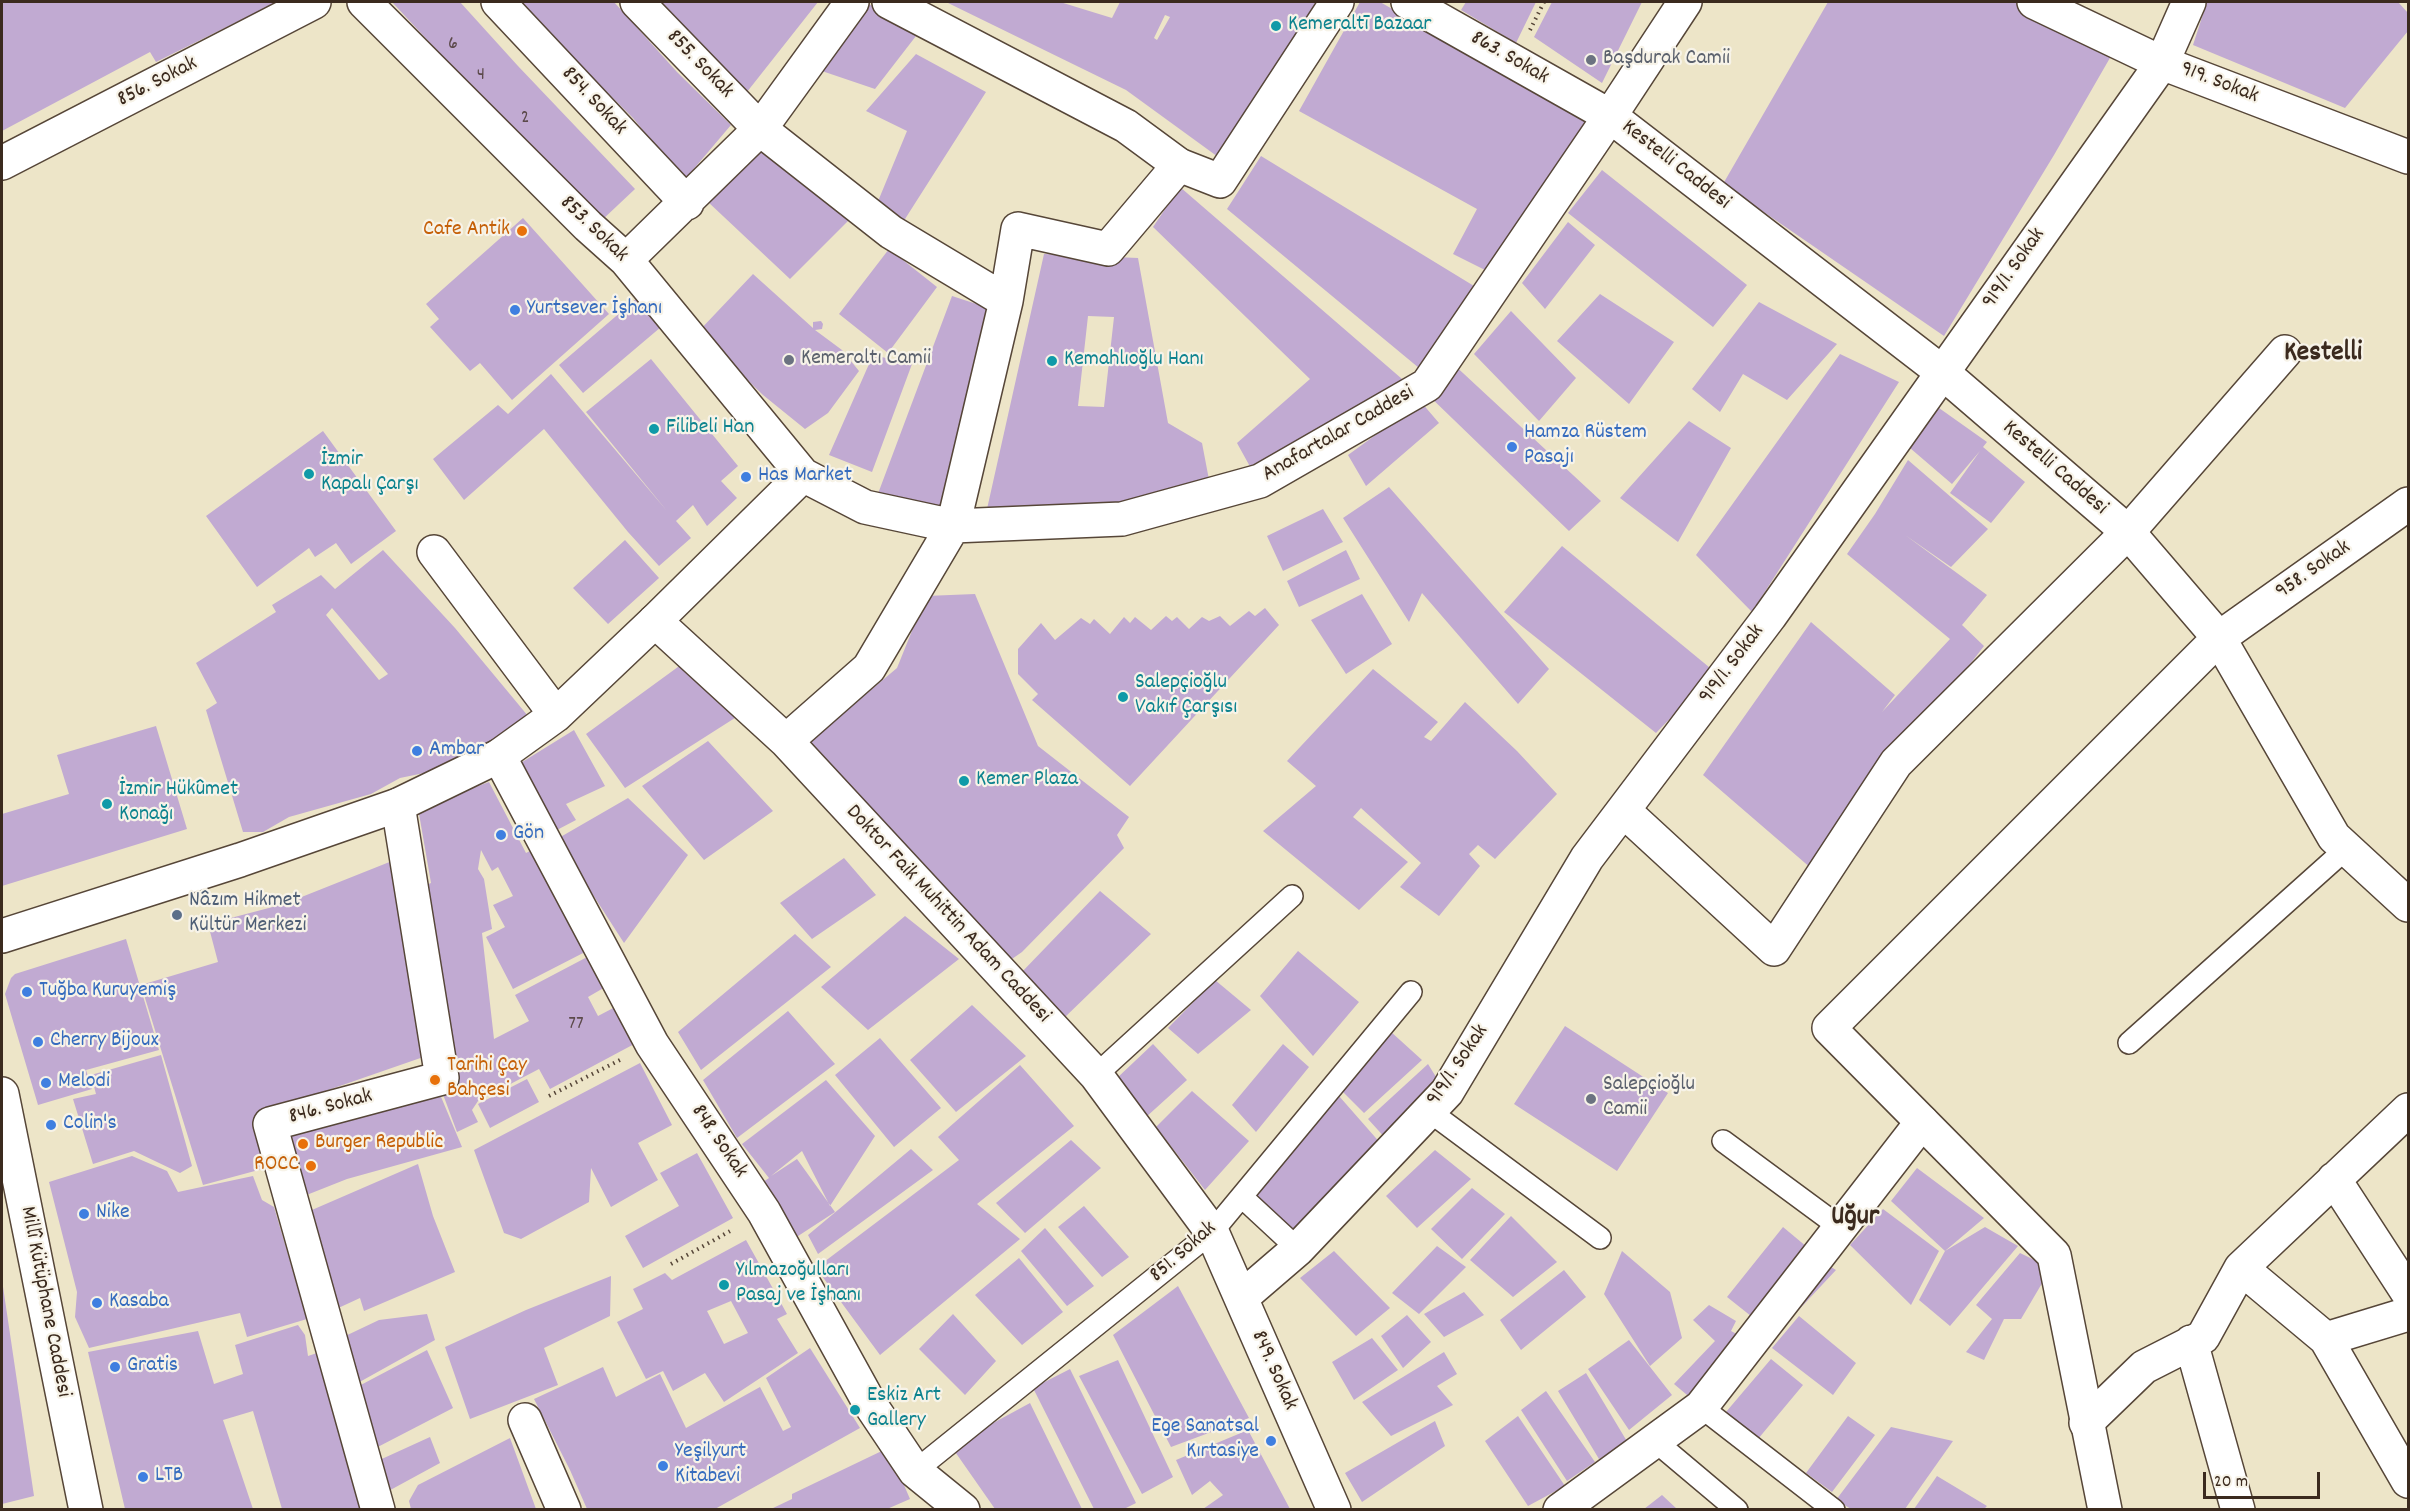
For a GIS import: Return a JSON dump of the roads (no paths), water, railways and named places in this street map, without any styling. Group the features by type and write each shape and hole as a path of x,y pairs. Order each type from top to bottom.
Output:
{"street":[{"name":"856. Sokak","path":"2,163 314,2"},
{"name":"853. Sokak","path":"364,2 588,226 626,260 803,475"},
{"name":"854. Sokak","path":"498,2 687,202"},
{"name":"855. Sokak","path":"637,2 760,129 891,232 1005,301"},
{"path":"626,260 760,129 852,2"},
{"path":"889,2 1126,126 1179,165 1220,181 1337,2"},
{"name":"863. Sokak","path":"1408,2 1447,11 1610,116"},
{"name":"Anafartalar Caddesi","path":"803,475 865,507 953,526 1122,519 1260,481 1426,385 1685,2"},
{"name":"919. Sokak","path":"2034,2 2162,63 2409,157"},
{"name":"919/1. Sokak","path":"1241,1298 1298,1250 1447,1092 1587,858 1770,616 2162,63 2189,2"},
{"name":"Kestelli Caddesi","path":"1610,116 1942,372 2128,532 2219,638 2334,837 2409,905"},
{"path":"786,741 869,668 953,526 1005,301 1018,229 1108,249 1179,165"},
{"path":"1624,810 1774,949 1896,763 2128,532 2285,352"},
{"path":"2,936 240,860 398,805 499,756 556,715 803,475"},
{"name":"958. Sokak","path":"1922,1122 1829,1028 2219,638 2409,504"},
{"path":"434,552 556,715"},
{"name":"Doktor Faik Muhittin Adam Caddesi","path":"655,621 786,741 1096,1075 1212,1232"},
{"name":"848. Sokak","path":"499,756 652,1044 764,1212 870,1404 915,1471 963,1509"},
{"name":"846. Sokak","path":"378,1509 270,1124 442,1078 398,805"},
{"name":"Millî Kütüphane Caddesi","path":"2,1094 86,1509"},
{"path":"2086,1423 2144,1367 2203,1337 2241,1268 2409,1110"},
{"path":"1560,1509 1701,1407 1922,1122 2054,1255 2105,1509"},
{"path":"2334,1179 2409,1293"},
{"name":"849. Sokak","path":"1212,1232 1334,1509"},
{"path":"2241,1268 2326,1339 2409,1481"},
{"path":"2326,1339 2409,1314"},
{"path":"2191,1342 2238,1509"},
{"path":"525,1419 564,1509"}],"lane":[{"path":"2129,1043 2347,848"},
{"path":"1096,1075 1292,896"},
{"name":"851. Sokak","path":"915,1471 1212,1232 1411,992"},
{"path":"1429,1111 1600,1238"},
{"path":"1723,1141 1841,1228"},
{"path":"1242,1197 1298,1250"},
{"path":"1701,1407 1834,1509"},
{"path":"1655,1441 1737,1509"}],"place":[{"name":"Kemeraltī Bazaar","path":"1276,26"},
{"name":"Başdurak Camii","path":"1591,60"},
{"name":"Cafe Antik","path":"522,231"},
{"name":"Yurtsever İşhanı","path":"515,310"},
{"name":"Kemeraltı Camii","path":"789,360"},
{"name":"Kemahlıoğlu Hanı","path":"1052,361"},
{"name":"Filibeli Han","path":"654,429"},
{"name":"Hamza Rüstem Pasajı","path":"1512,447"},
{"name":"İzmir Kapalı Çarşı","path":"309,474"},
{"name":"Has Market","path":"746,477"},
{"name":"Salepçioğlu Vakıf Çarşısı","path":"1123,697"},
{"name":"Ambar","path":"417,751"},
{"name":"Kemer Plaza","path":"964,781"},
{"name":"İzmir Hükûmet Konağı","path":"107,804"},
{"name":"Gön","path":"501,835"},
{"name":"Nâzım Hikmet Kültür Merkezi","path":"177,915"},
{"name":"Tuğba Kuruyemiş","path":"27,992"},
{"name":"Cherry Bijoux","path":"38,1042"},
{"name":"Tarihi Çay Bahçesi","path":"435,1080"},
{"name":"Melodi","path":"46,1083"},
{"name":"Salepçioğlu Camii","path":"1591,1099"},
{"name":"Colin's","path":"51,1125"},
{"name":"Burger Republic","path":"303,1144"},
{"name":"ROCC","path":"311,1166"},
{"name":"Nike","path":"84,1214"},
{"name":"Yılmazoğulları Pasaj ve İşhanı","path":"724,1285"},
{"name":"Kasaba","path":"97,1303"},
{"name":"Gratis","path":"115,1367"},
{"name":"Eskiz Art Gallery","path":"855,1410"},
{"name":"Ege Sanatsal Kırtasiye","path":"1271,1441"},
{"name":"Yeşilyurt Kitabevi","path":"663,1466"},
{"name":"LTB","path":"143,1477"}],"district":[{"name":"Kestelli","path":"2323,355"},
{"name":"Uğur","path":"1855,1219"}]}
